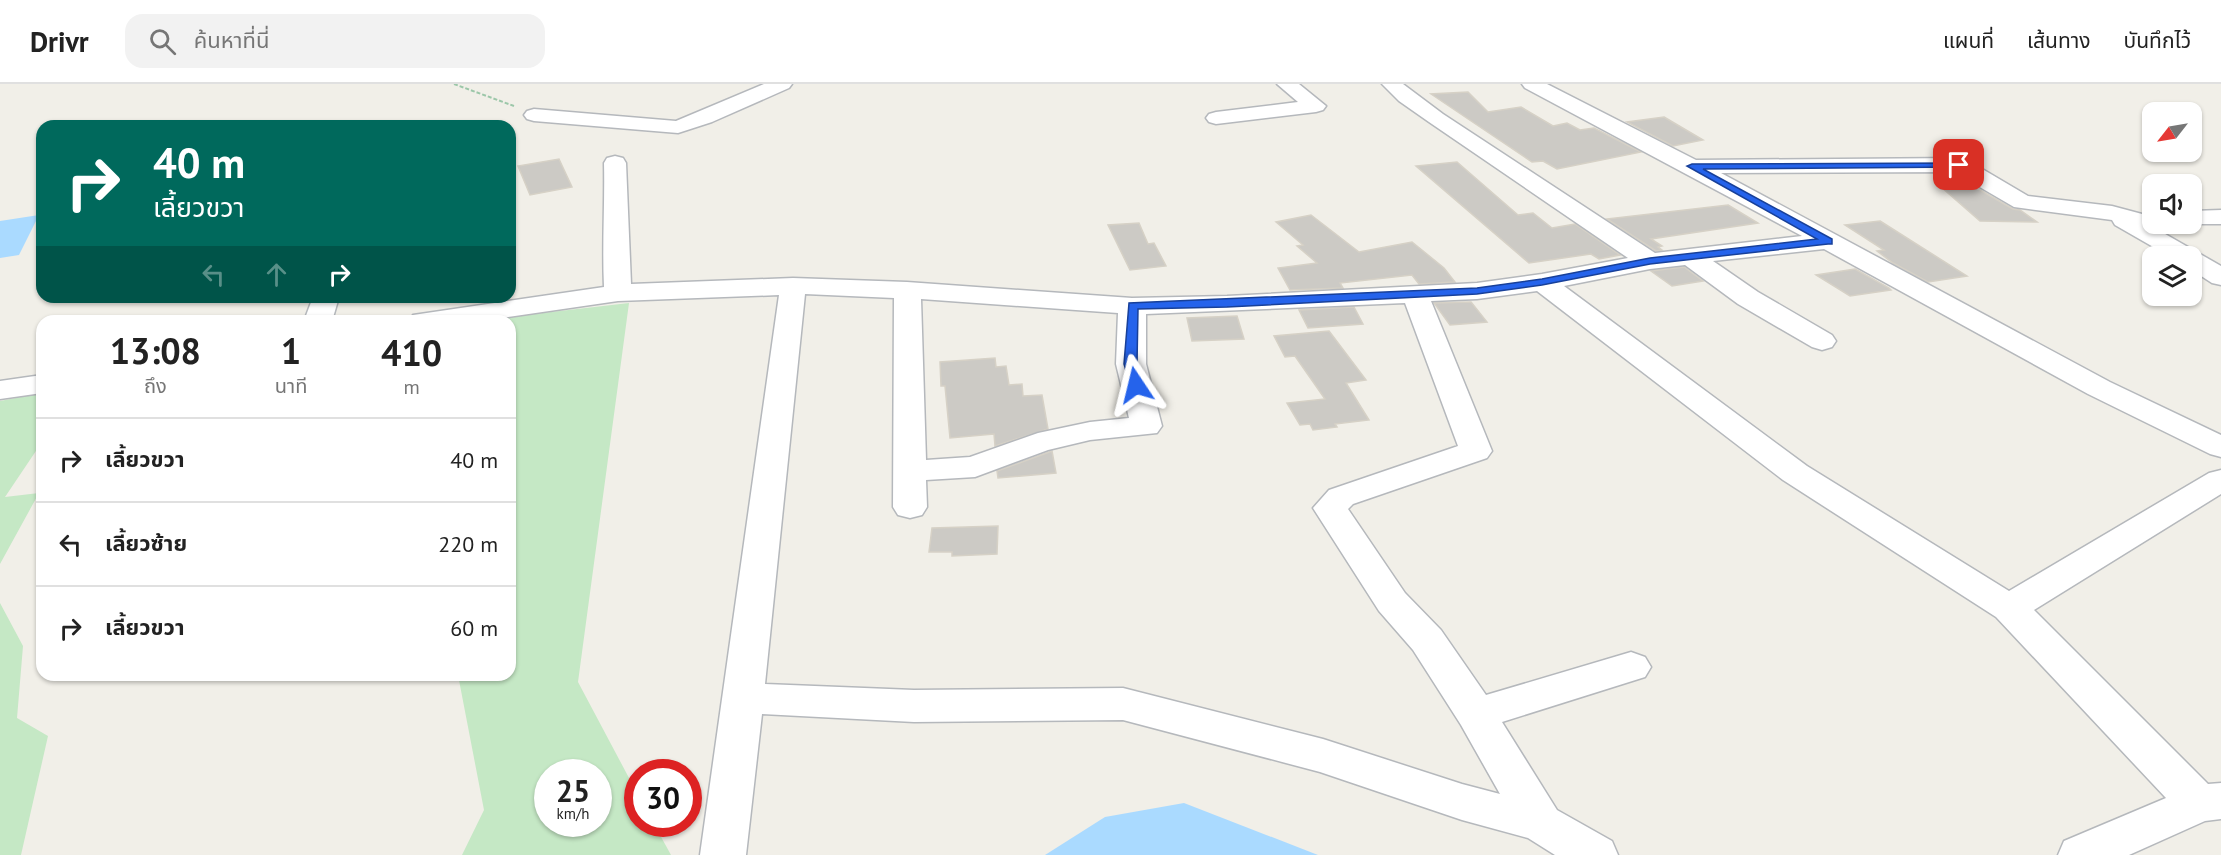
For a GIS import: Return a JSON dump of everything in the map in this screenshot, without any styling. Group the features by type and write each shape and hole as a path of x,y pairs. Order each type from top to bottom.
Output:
{"street":[{"path":"534,115 678,127 696,122 754,94 782,84"},
{"path":"1216,118 1317,106 1287,84"},
{"path":"1392,84 1436,118 1650,261"},
{"path":"1532,84 1692,166 2099,388 2221,447"},
{"path":"615,164 617,212 615,252 618,293"},
{"path":"1692,166 1959,165 2022,202 2112,213 2142,221"},
{"path":"2112,213 2169,246"},
{"path":"2202,218 2221,217"},
{"path":"465,315 618,293 792,286 1132,306 1227,304 1477,291 1542,282 1650,261 1828,241"},
{"path":"1689,256 1748,298 1822,341"},
{"path":"2202,266 2221,277"},
{"path":"1542,282 1795,473 2009,608 2210,802 2081,855"},
{"path":"723,855 792,286"},
{"path":"907,291 910,507"},
{"path":"1415,294 1476,451 1341,497 1330,508 1392,602 1427,640 1476,714 1541,823"},
{"path":"910,471 975,467 1038,443 1090,431 1146,426 1131,364 1132,306"},
{"path":"0,390 36,385"},
{"path":"2009,608 2221,480"},
{"path":"1476,714 1631,667"},
{"path":"742,699 914,705 1123,704 1323,756 1462,802 1541,823 1595,855"}],"path":[{"path":"454,84 534,115"}],"green space":[{"path":"629,303 578,682 624,769 624,837 661,837 671,855 462,855 484,810 459,681 516,681 516,316"},
{"path":"36,394 36,451 5,497 36,493 36,498 0,564 0,401"},
{"path":"0,603 23,646 17,718 48,736 21,855 0,855"}],"water":[{"path":"36,215 36,221 19,255 0,258 0,221"},
{"path":"1184,803 1318,855 1045,855 1105,817"}],"building":[{"path":"1468,92 1488,112 1521,107 1553,126 1567,123 1580,130 1594,128 1641,152 1557,169 1543,161 1532,162 1431,94"},
{"path":"1664,117 1703,140 1673,146 1627,122"},
{"path":"559,159 572,187 530,195 518,166"},
{"path":"1457,162 1518,215 1533,213 1552,228 1575,224 1620,255 1599,259 1591,254 1529,263 1416,166"},
{"path":"1940,186 1975,187 2013,209 2020,210 2037,222 1980,221"},
{"path":"1728,205 1758,223 1651,239 1662,246 1658,247 1662,250 1656,251 1607,219"},
{"path":"1311,215 1359,252 1412,242 1444,268 1455,282 1419,284 1412,275 1340,283 1343,288 1290,290 1278,268 1317,263 1297,246 1303,245 1276,222"},
{"path":"1880,221 1967,276 1928,282 1893,263 1877,251 1884,250 1845,225"},
{"path":"1139,223 1148,244 1154,243 1166,266 1130,270 1108,225"},
{"path":"1684,267 1703,281 1672,286 1651,271"},
{"path":"1855,269 1891,290 1850,296 1816,275"},
{"path":"1471,302 1487,322 1450,325 1434,303"},
{"path":"1354,307 1363,324 1308,328 1299,310"},
{"path":"1237,316 1244,339 1192,341 1187,318"},
{"path":"1329,331 1366,380 1346,383 1369,420 1335,424 1337,427 1313,430 1310,424 1300,425 1287,403 1325,399 1295,356 1285,357 1274,336"},
{"path":"995,358 996,367 1006,366 1009,385 1022,384 1023,396 1042,395 1048,429 995,446 994,434 950,438 945,386 941,386 940,362"},
{"path":"1052,451 1056,473 998,478 997,471"},
{"path":"998,526 997,554 952,556 952,552 929,552 932,528"}],"route":[{"path":"1136,385 1131,364 1132,306 1227,304 1477,291 1542,282 1650,261 1828,241 1692,166 1959,165"}]}
